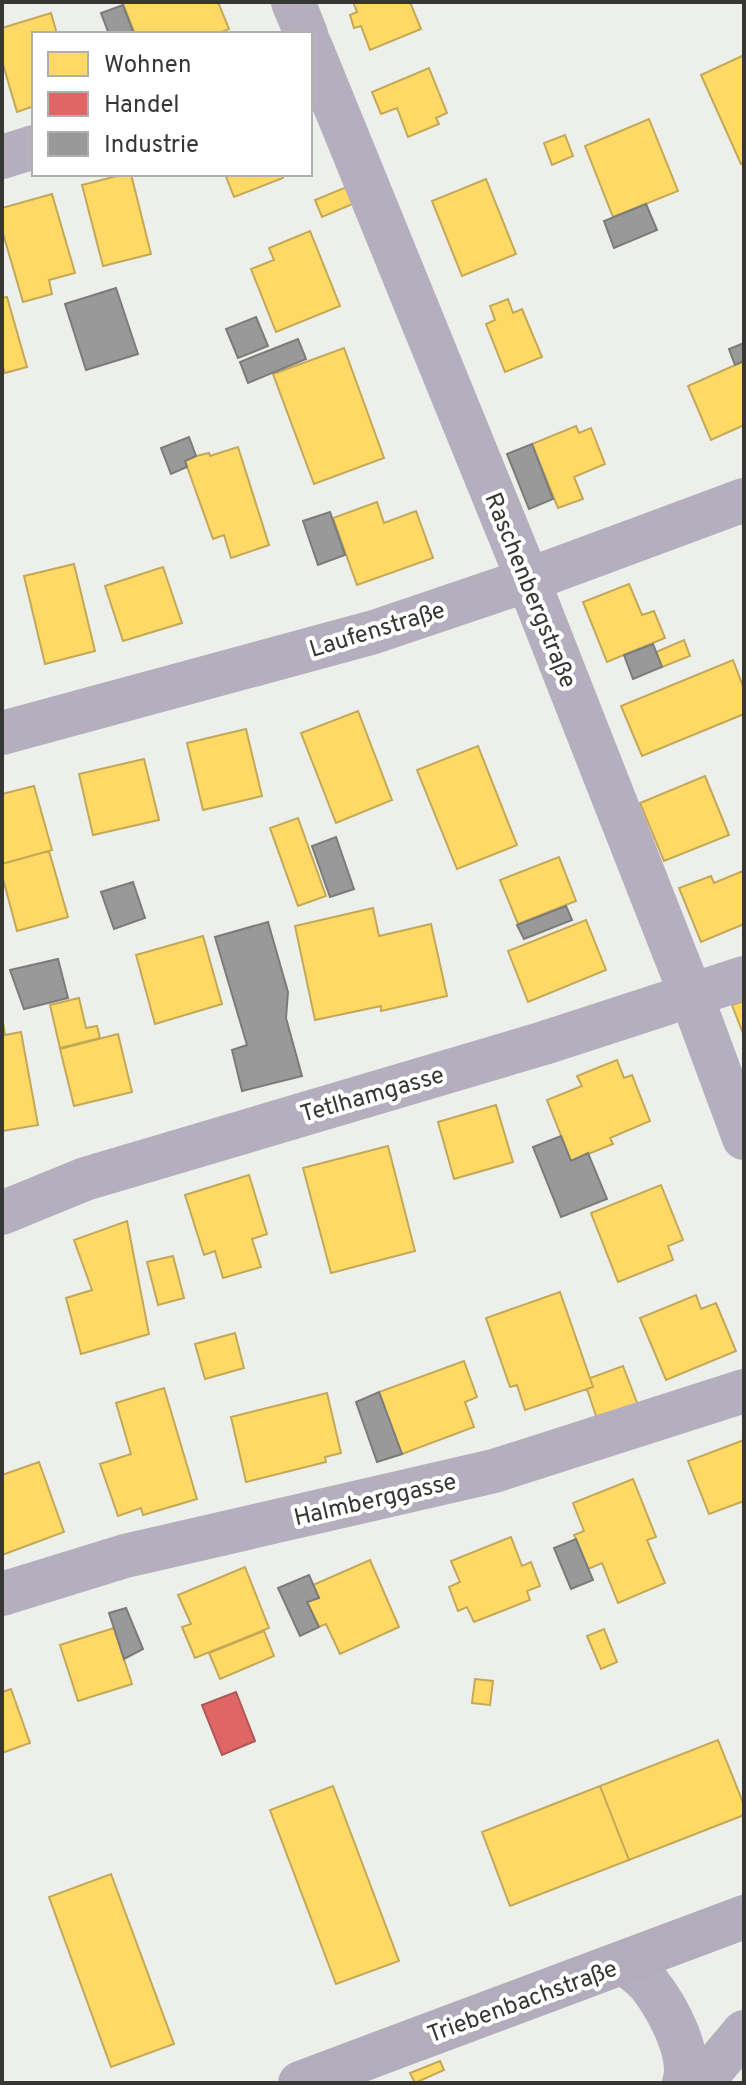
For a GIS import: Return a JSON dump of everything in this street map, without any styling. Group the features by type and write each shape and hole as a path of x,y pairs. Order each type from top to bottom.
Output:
{"street":[{"name":"Raschenbergstraße","path":"293,2 304,32"},
{"name":"Raschenbergstraße","path":"312,54 528,580 744,1138"},
{"path":"2,157 32,148"},
{"name":"Laufenstraße","path":"2,733 374,632 528,580 744,500"},
{"name":"Tetlhamgasse","path":"2,1213 85,1179 544,1043 744,978"},
{"name":"Halmberggasse","path":"2,1594 125,1556 494,1471 744,1391"},
{"name":"Triebenbachstraße","path":"300,2083 744,1917"},
{"path":"625,1963 649,1984 680,2038 687,2075 684,2083"},
{"path":"701,2083 744,2032"}],"building: Wohnen":[{"path":"122,2 218,2 229,29 222,32 134,32"},
{"path":"353,2 410,2 421,29 370,50 361,26 354,28 350,15 357,12"},
{"path":"51,13 56,32 32,32 32,107 17,112 2,61 2,28"},
{"path":"744,55 744,163 741,164 701,75"},
{"path":"429,68 447,113 436,118 439,124 408,137 397,108 381,114 372,92"},
{"path":"649,119 678,191 613,217 585,146"},
{"path":"565,135 573,156 552,165 544,143"},
{"path":"117,176 132,176 151,254 103,266 82,185"},
{"path":"226,176 282,176 283,178 234,197"},
{"path":"486,179 516,254 462,276 432,201"},
{"path":"349,186 355,203 322,217 315,200"},
{"path":"52,194 75,273 49,280 52,294 23,302 2,230 2,208"},
{"path":"310,231 340,306 276,332 251,269 274,260 269,248"},
{"path":"7,297 27,367 5,373 2,365 2,298"},
{"path":"508,299 513,313 522,309 542,357 505,372 486,324 495,320 490,306"},
{"path":"344,348 384,458 314,484 273,374"},
{"path":"744,361 744,425 711,440 688,386"},
{"path":"576,426 579,433 591,428 605,464 574,477 583,499 558,508 532,444"},
{"path":"238,447 269,545 231,558 224,535 213,539 185,461"},
{"path":"377,502 384,523 416,511 433,558 357,585 333,518"},
{"path":"74,564 95,651 45,664 24,576"},
{"path":"163,567 182,623 123,641 105,586"},
{"path":"629,584 642,615 654,611 665,638 607,662 583,602"},
{"path":"684,640 690,656 662,667 656,652"},
{"path":"733,660 744,689 744,714 642,756 621,706"},
{"path":"358,711 392,800 336,823 301,733"},
{"path":"246,729 262,796 203,810 187,743"},
{"path":"478,746 517,845 457,869 417,770"},
{"path":"144,759 159,820 93,835 79,774"},
{"path":"705,776 729,835 664,861 640,803"},
{"path":"34,786 52,850 2,864 2,794"},
{"path":"298,818 326,896 298,906 270,828"},
{"path":"49,851 68,917 17,931 2,875 2,864"},
{"path":"559,857 576,901 518,924 500,880"},
{"path":"743,871 744,924 701,942 679,888 711,876 714,883"},
{"path":"373,908 379,936 431,924 447,996 381,1011 381,1006 315,1020 295,926"},
{"path":"586,920 606,970 528,1002 508,951"},
{"path":"203,936 222,1004 155,1024 136,955"},
{"path":"79,998 86,1028 97,1026 100,1038 60,1048 50,1005"},
{"path":"744,1001 744,1036 732,1005"},
{"path":"2,1016 5,1035 21,1032 38,1125 2,1131"},
{"path":"118,1034 132,1092 74,1106 60,1049"},
{"path":"617,1060 624,1078 632,1075 650,1121 610,1138 613,1144 571,1161 547,1100 582,1086 577,1076"},
{"path":"496,1105 513,1162 454,1179 438,1122"},
{"path":"388,1146 415,1251 331,1273 303,1168"},
{"path":"249,1175 267,1234 252,1239 261,1267 223,1278 215,1251 204,1255 185,1195"},
{"path":"661,1185 683,1240 668,1246 673,1260 618,1282 591,1213"},
{"path":"127,1221 149,1334 81,1354 66,1298 92,1290 74,1240"},
{"path":"173,1256 184,1298 158,1305 147,1262"},
{"path":"560,1292 593,1387 525,1410 517,1385 510,1387 486,1318"},
{"path":"696,1295 701,1309 716,1303 736,1351 666,1380 640,1318"},
{"path":"235,1333 244,1368 205,1379 195,1344"},
{"path":"464,1361 477,1397 465,1402 474,1427 402,1454 379,1392"},
{"path":"623,1366 639,1408 598,1422 587,1389 593,1387 590,1378"},
{"path":"164,1388 197,1499 143,1515 141,1508 118,1516 100,1464 131,1454 116,1403"},
{"path":"327,1393 341,1453 325,1457 326,1462 246,1482 231,1417"},
{"path":"744,1440 744,1501 709,1514 688,1461"},
{"path":"39,1462 64,1532 2,1555 2,1475"},
{"path":"633,1479 656,1537 647,1540 665,1583 618,1603 602,1563 588,1569 574,1535 584,1531 573,1503"},
{"path":"511,1537 522,1566 531,1562 540,1586 527,1591 530,1600 474,1622 467,1607 458,1611 449,1587 460,1582 451,1561"},
{"path":"370,1560 399,1627 340,1654 326,1624 319,1627 307,1602 319,1598 313,1585"},
{"path":"245,1567 269,1628 195,1658 182,1627 191,1624 178,1595"},
{"path":"114,1628 132,1684 78,1701 60,1645"},
{"path":"604,1629 617,1662 601,1669 587,1636"},
{"path":"264,1631 274,1656 220,1679 209,1653"},
{"path":"475,1679 493,1681 490,1705 472,1703"},
{"path":"11,1689 30,1743 2,1753 2,1692"},
{"path":"718,1740 744,1805 744,1815 629,1860 600,1786"},
{"path":"333,1786 399,1961 336,1984 270,1810"},
{"path":"600,1786 629,1860 510,1906 482,1832"},
{"path":"111,1874 174,2044 111,2067 49,1897"},
{"path":"440,2061 444,2070 415,2083 410,2073"}],"building: Handel":[{"path":"236,1692 255,1741 222,1755 202,1705"}],"building: Industrie":[{"path":"123,5 133,32 108,32 101,13"},
{"path":"646,204 657,230 614,248 604,221"},
{"path":"116,288 138,354 86,370 65,304"},
{"path":"256,317 268,346 238,358 226,329"},
{"path":"298,339 306,359 248,383 240,362"},
{"path":"744,343 744,361 735,365 729,349"},
{"path":"189,437 196,456 185,461 187,467 171,474 161,448"},
{"path":"532,444 553,499 529,509 507,454"},
{"path":"330,512 345,555 318,565 303,521"},
{"path":"653,644 662,667 633,679 624,655"},
{"path":"336,837 354,889 330,897 312,846"},
{"path":"133,882 145,918 114,929 101,892"},
{"path":"566,906 572,920 524,939 517,925"},
{"path":"268,922 288,992 286,1018 302,1076 242,1091 232,1050 247,1045 215,937"},
{"path":"58,959 68,998 24,1009 10,970"},
{"path":"561,1136 571,1161 588,1153 607,1199 561,1217 533,1147"},
{"path":"379,1392 402,1454 377,1462 356,1402"},
{"path":"576,1539 593,1580 571,1589 554,1548"},
{"path":"309,1575 319,1598 307,1602 319,1627 300,1636 278,1588"},
{"path":"126,1608 143,1649 124,1659 109,1613"}]}
